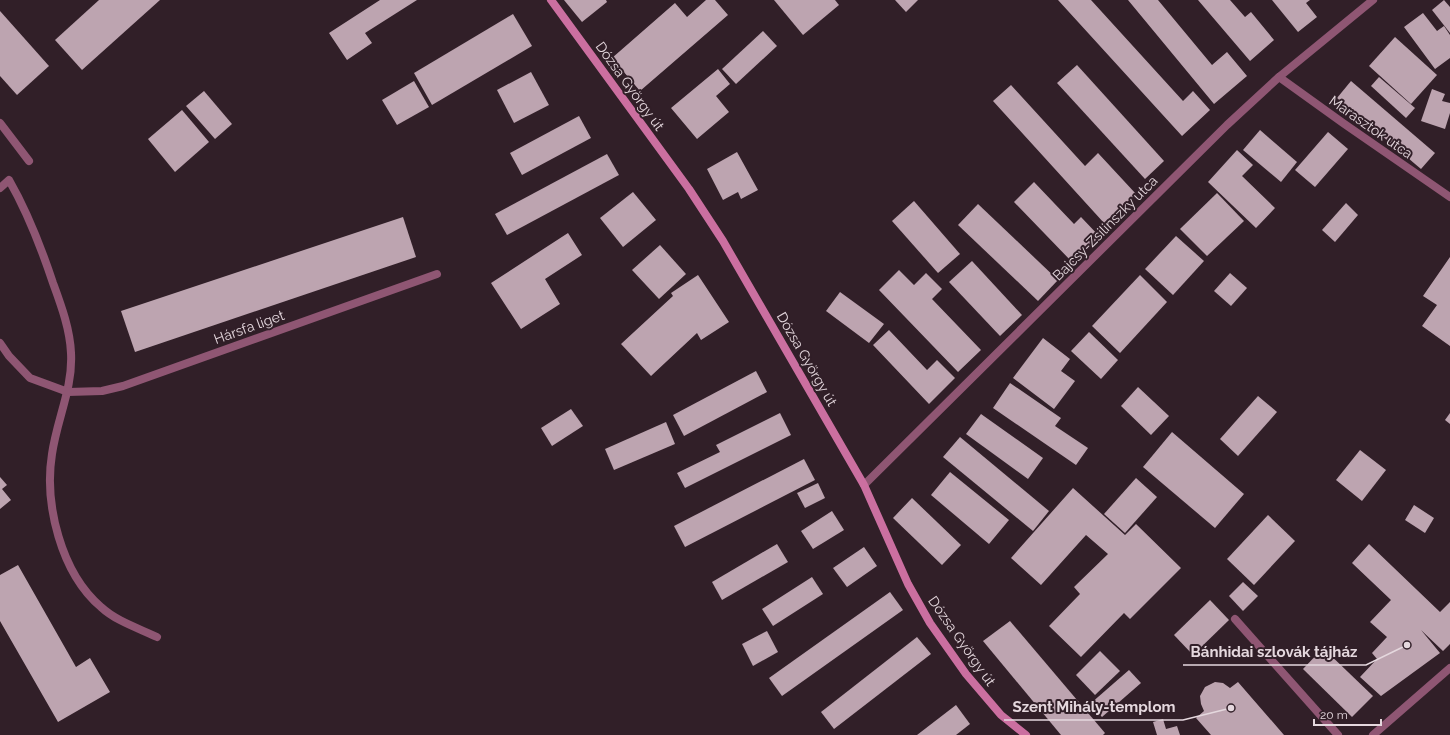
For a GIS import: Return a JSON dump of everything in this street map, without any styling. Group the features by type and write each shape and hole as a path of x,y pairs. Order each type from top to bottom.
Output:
{"street":[{"name":"Dózsa György út","path":"552,0 689,189 723,241 864,485 908,584 930,623 966,674 1001,715 1026,735"},
{"name":"Bajcsy-Zsilinszky utca","path":"864,485 1227,126 1279,77 1373,0"},
{"name":"Marasztok utca","path":"1279,77 1343,123 1450,196"},
{"path":"0,123 29,161"},
{"path":"0,188 9,180 24,205 62,307 69,332 71,373 68,392 58,422 50,471 54,516 60,542 71,567 94,601 109,614 157,637"},
{"name":"Hársfa liget","path":"0,343 9,356 30,378 68,392 96,391 122,386 437,274"},
{"path":"1235,619 1338,735"},
{"path":"1373,735 1450,668"}],"building":[{"path":"99,0 160,0 82,70 55,40"},
{"path":"380,0 417,0 365,33 372,43 347,60 329,33"},
{"path":"564,0 606,0 607,2 582,22"},
{"path":"706,0 715,0 728,15 640,91 612,58 675,3 687,17"},
{"path":"774,0 835,0 839,5 803,35"},
{"path":"895,0 918,0 906,12"},
{"path":"1058,0 1091,0 1183,101 1193,91 1210,110 1182,136"},
{"path":"1128,0 1158,0 1212,65 1227,52 1247,76 1214,104"},
{"path":"1198,0 1230,0 1245,17 1251,12 1274,40 1250,61"},
{"path":"1272,0 1310,0 1306,3 1317,17 1298,32"},
{"path":"1444,0 1450,7 1450,33 1432,10"},
{"path":"0,11 49,66 17,95 0,76"},
{"path":"1423,13 1437,31 1444,26 1450,35 1450,58 1435,69 1404,27"},
{"path":"513,14 532,46 432,105 414,73"},
{"path":"763,31 777,46 736,84 722,69"},
{"path":"1395,37 1437,75 1411,104 1369,66"},
{"path":"1077,65 1164,161 1145,179 1057,83"},
{"path":"718,69 730,84 716,96 729,112 697,139 671,108"},
{"path":"531,72 549,105 514,123 497,90"},
{"path":"1379,77 1415,108 1406,118 1371,86"},
{"path":"414,81 429,107 397,125 382,100"},
{"path":"1351,81 1435,153 1421,169 1337,98"},
{"path":"1011,85 1085,166 1098,153 1136,194 1104,223 993,101"},
{"path":"1432,89 1445,94 1442,101 1450,103 1450,113 1445,129 1421,121"},
{"path":"204,91 232,124 215,139 186,106"},
{"path":"182,110 209,142 175,172 148,139"},
{"path":"579,116 591,138 522,175 510,153"},
{"path":"1260,130 1297,162 1281,182 1243,150"},
{"path":"1328,132 1348,149 1315,187 1295,170"},
{"path":"1237,150 1253,165 1242,176 1275,208 1256,228 1208,182"},
{"path":"737,152 758,190 741,199 738,192 723,200 707,169"},
{"path":"607,154 619,175 507,235 495,214"},
{"path":"1034,182 1074,224 1081,217 1100,237 1073,263 1014,202"},
{"path":"633,192 656,220 623,247 600,218"},
{"path":"1217,193 1244,221 1207,256 1180,229"},
{"path":"914,201 960,254 938,273 892,221"},
{"path":"1346,203 1358,215 1335,242 1322,230"},
{"path":"978,204 1058,280 1038,301 958,225"},
{"path":"403,217 416,257 135,352 121,311"},
{"path":"568,233 582,255 545,279 560,304 521,329 491,283"},
{"path":"1176,236 1204,261 1173,295 1145,269"},
{"path":"660,245 686,274 659,299 632,270"},
{"path":"1450,257 1450,346 1422,326 1437,305 1423,296"},
{"path":"972,261 1022,315 1000,336 949,282"},
{"path":"899,270 914,285 926,273 942,289 932,299 981,350 958,372 879,290"},
{"path":"1230,273 1247,288 1231,306 1214,291"},
{"path":"698,275 729,322 701,340 697,333 651,376 621,344 673,296 671,293"},
{"path":"1140,275 1167,302 1120,353 1092,326"},
{"path":"840,292 884,324 869,343 826,311"},
{"path":"889,330 927,370 937,360 955,378 929,404 873,345"},
{"path":"1089,332 1118,360 1101,379 1071,351"},
{"path":"1043,338 1070,359 1061,371 1075,381 1054,409 1013,378"},
{"path":"756,371 767,392 684,436 673,415"},
{"path":"1010,383 1061,418 1055,426 1088,448 1076,465 993,408"},
{"path":"1138,387 1169,416 1151,435 1121,406"},
{"path":"1258,396 1277,412 1238,456 1220,439"},
{"path":"571,409 583,426 552,446 541,428"},
{"path":"780,413 791,435 685,488 677,473 720,452 716,445"},
{"path":"1450,413 1450,424 1445,420"},
{"path":"981,414 1043,458 1028,479 966,434"},
{"path":"666,422 675,444 614,470 605,449"},
{"path":"1172,432 1244,494 1215,528 1143,467"},
{"path":"960,437 1049,511 1033,531 943,457"},
{"path":"1360,450 1386,470 1362,501 1336,480"},
{"path":"804,459 815,480 685,547 674,526"},
{"path":"950,472 1009,520 989,544 931,495"},
{"path":"0,477 7,485 2,489 11,500 0,509"},
{"path":"1136,478 1157,497 1125,533 1104,514"},
{"path":"818,483 825,498 805,508 797,493"},
{"path":"1073,488 1125,535 1136,524 1181,568 1130,619 1124,613 1081,657 1049,626 1080,594 1074,587 1108,554 1086,535 1041,585 1011,558"},
{"path":"912,498 961,545 942,565 893,518"},
{"path":"1414,505 1434,518 1425,533 1405,520"},
{"path":"832,511 844,530 813,549 801,531"},
{"path":"1268,515 1295,541 1254,585 1227,559"},
{"path":"777,544 788,562 722,600 712,582"},
{"path":"1369,544 1440,612 1450,602 1450,644 1443,651 1421,630 1440,653 1381,696 1360,677 1377,659 1372,653 1387,637 1370,622 1391,600 1352,563"},
{"path":"864,547 877,566 847,587 833,568"},
{"path":"18,565 76,667 90,658 110,692 58,722 0,621 0,575"},
{"path":"812,577 823,594 773,626 762,609"},
{"path":"1243,582 1258,596 1243,611 1229,596"},
{"path":"890,592 903,610 782,696 769,678"},
{"path":"1210,600 1229,620 1193,655 1174,635"},
{"path":"1010,621 1105,733 1103,735 1061,735 983,641"},
{"path":"767,631 778,652 753,666 742,644"},
{"path":"917,637 931,654 834,729 821,712"},
{"path":"1323,648 1373,696 1352,717 1303,669"},
{"path":"1100,651 1120,671 1095,695 1076,675"},
{"path":"1129,670 1141,683 1102,717 1090,704"},
{"path":"1215,682 1223,683 1230,688 1238,682 1284,735 1211,735 1196,718 1204,711 1200,696 1205,687"},
{"path":"956,705 970,724 956,735 917,735"},
{"path":"1163,719 1166,729 1177,726 1180,735 1157,735 1153,722"}],"place":[{"name":"Bánhidai szlovák tájház","path":"1407,645"},
{"name":"Szent Mihály-templom","path":"1231,708"}]}
